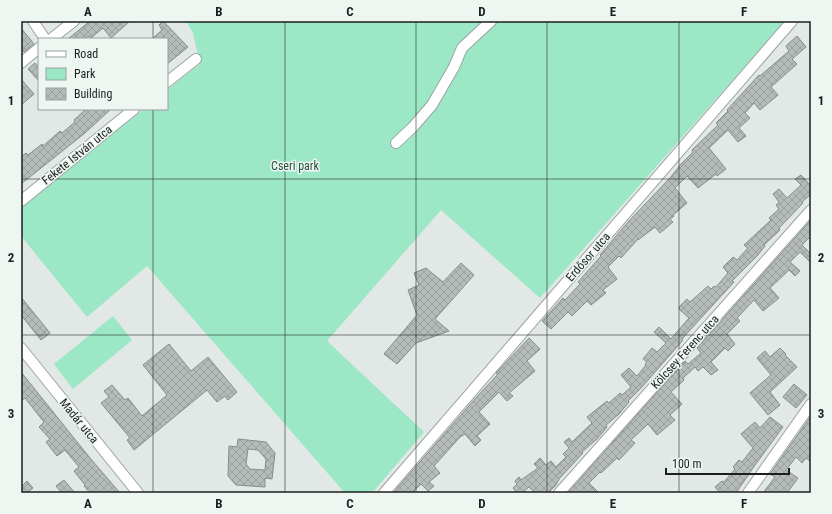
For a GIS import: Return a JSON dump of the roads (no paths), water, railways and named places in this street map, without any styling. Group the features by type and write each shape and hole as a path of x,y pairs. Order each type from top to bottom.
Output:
{"street":[{"path":"33,21 44,38"},
{"path":"52,38 74,21"},
{"path":"396,143 413,127 432,105 454,67 462,48 491,21"},
{"name":"Erdősor utca","path":"384,493 792,21"},
{"path":"21,63 38,49"},
{"path":"168,81 196,59"},
{"name":"Fekete István utca","path":"21,201 133,110"},
{"name":"Kölcsey Ferenc utca","path":"559,493 811,210"},
{"name":"Madár utca","path":"23,355 138,493"},
{"path":"748,493 811,404"}],"park label":[{"name":"Cseri park","path":"295,166"}]}
